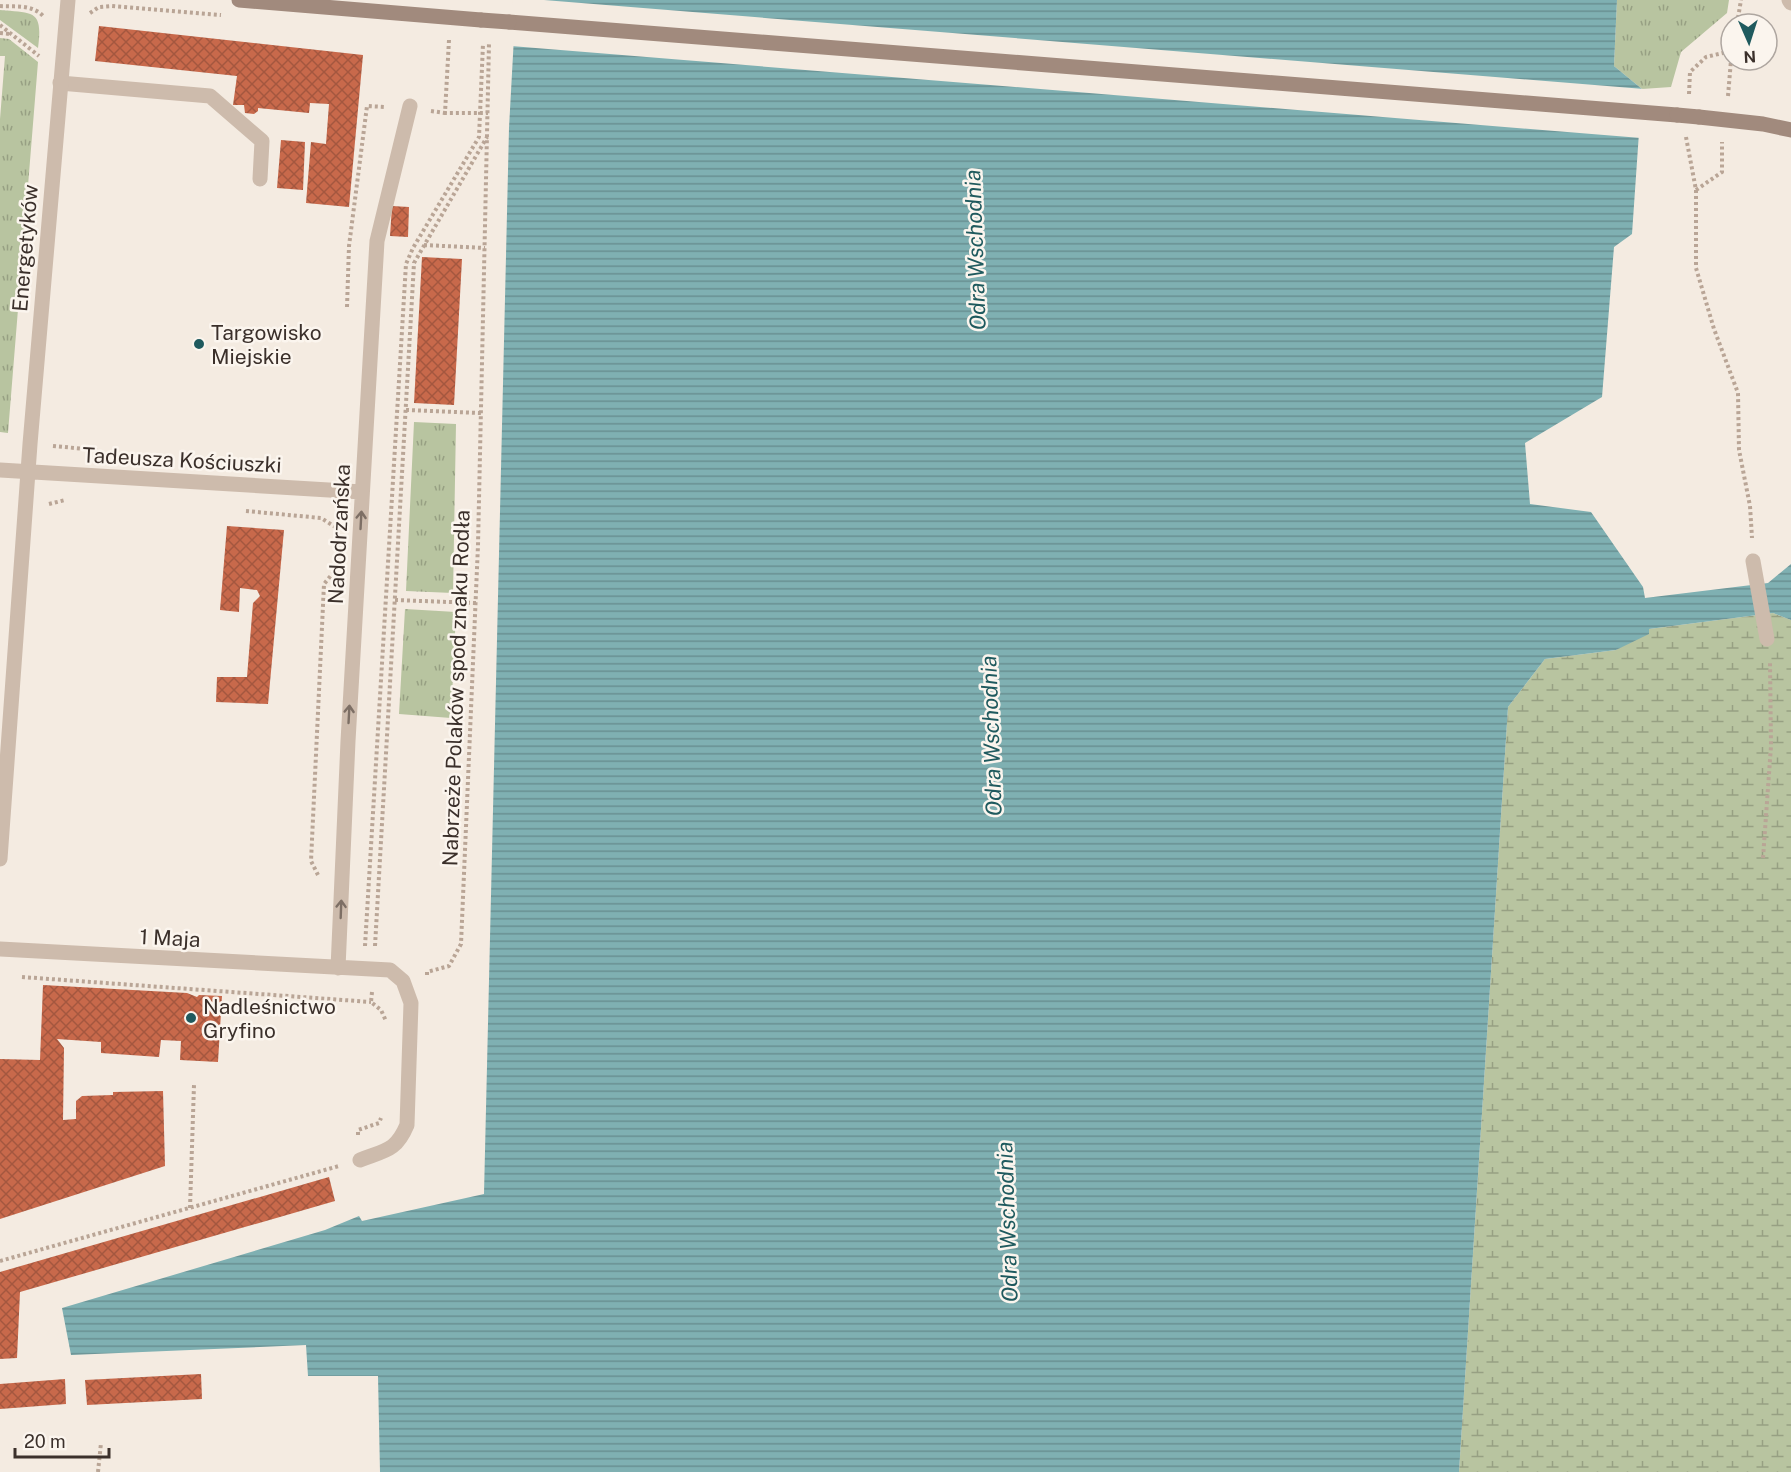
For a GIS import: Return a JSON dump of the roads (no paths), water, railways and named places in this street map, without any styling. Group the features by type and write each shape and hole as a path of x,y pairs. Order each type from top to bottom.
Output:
{"main road":[{"path":"239,0 482,27 1699,117 1763,124 1791,130"}],"street":[{"name":"Energetyków","path":"0,859 30,444 68,0"},
{"path":"60,83 210,96 262,141 260,179"},
{"name":"Nadodrzańska","path":"338,968 348,729 377,241 410,106"},
{"name":"Tadeusza Kościuszki","path":"0,470 362,492"},
{"path":"1753,561 1767,639"},
{"name":"1 Maja","path":"0,950 390,970 403,981 411,1003 407,1125 400,1142 360,1160"}],"water":[{"name":"Odra Wschodnia","path":"516,0 1617,0 1614,66 1642,89 1632,234 1614,247 1602,397 1525,443 1530,504 1591,512 1643,587 1645,598 1768,583 1791,564 1791,620 1773,613 1649,629 1649,634 1616,650 1545,659 1508,707 1459,1472 380,1472 378,1376 308,1376 306,1345 71,1355 62,1308 325,1230 359,1216 362,1221 484,1194 509,128"}],"place":[{"name":"Targowisko Miejskie","path":"199,344"},
{"name":"Nadleśnictwo Gryfino","path":"191,1018"}]}
